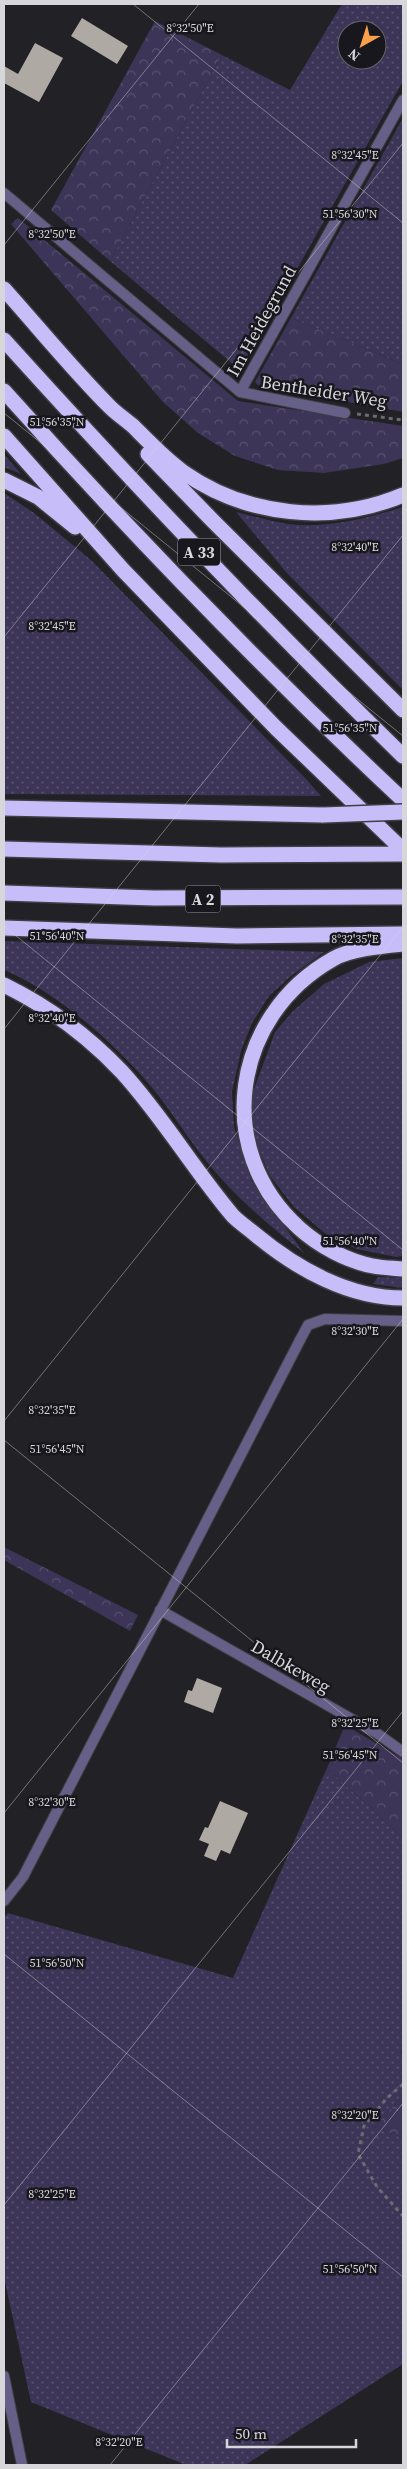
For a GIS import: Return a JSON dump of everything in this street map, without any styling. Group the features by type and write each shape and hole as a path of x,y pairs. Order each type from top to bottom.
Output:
{"highway":[{"path":"4,289 111,408 160,454 184,473 213,489 270,510 327,512 358,508 403,495"},
{"name":"A 33","path":"4,340 196,550 307,663 403,756"},
{"name":"A 33","path":"4,391 72,467 229,631 403,800"},
{"path":"111,408 124,429 213,522 403,710"},
{"path":"4,436 123,570 276,728 403,850"},
{"path":"4,480 38,497 73,525 123,570"},
{"path":"4,808 324,815 403,812"},
{"path":"4,848 92,852 367,856 403,854"},
{"name":"A 2","path":"4,893 181,899 403,897"},
{"path":"4,928 237,936 403,934"},
{"path":"403,944 382,946 335,958 308,976 288,995 267,1021 254,1050 243,1095 244,1131 253,1161 264,1187 283,1214 310,1238 338,1254 372,1266 403,1269"},
{"path":"4,985 52,1012 90,1041 150,1104 234,1217 270,1246 309,1272 352,1290 403,1298"}],"street":[{"name":"Im Heidegrund","path":"4,193 240,392 403,100"},
{"name":"Bentheider Weg","path":"240,392 345,413"},
{"path":"4,1901 23,1878 308,1325 325,1319 403,1321"},
{"name":"Dalbkeweg","path":"160,1610 378,1734 403,1752"},
{"path":"4,2376 22,2465"}],"path":[{"name":"Bentheider Weg","path":"345,413 403,420"},
{"path":"403,2084 386,2099 364,2126 358,2154 377,2186 403,2216"}],"green space":[{"path":"342,4 403,4 403,81 240,370 110,261 222,55 290,90"},
{"path":"155,21 222,55 110,261 51,210"},
{"path":"403,118 403,364 291,318"},
{"path":"18,218 238,401 403,426 403,458 384,464 324,473 278,470 235,456 198,433 163,402 11,224"},
{"path":"291,318 403,364 403,412 259,386 255,382"},
{"path":"4,454 21,474 4,467"},
{"path":"4,493 34,513 91,560 321,796 4,794"},
{"path":"403,507 403,690 286,572 236,512 289,524 318,525 347,522"},
{"path":"4,941 324,952 291,976 269,996 252,1023 241,1051 232,1092 234,1127 252,1182 304,1253 263,1220 226,1184 203,1157 154,1090 104,1038 85,1021 45,992 4,970"},
{"path":"403,958 403,1256 396,1257 357,1249 327,1235 294,1207 270,1176 255,1141 250,1100 275,1032 293,1011 324,984 369,962"},
{"path":"378,1277 403,1278 403,1288 373,1284"},
{"path":"4,1547 138,1615 130,1631 4,1560"},
{"path":"345,1725 403,1759 403,1838 327,1768"},
{"path":"327,1768 403,1838 403,2049 401,2052 403,2054 403,2096 374,2127 403,2138 403,2364 245,2465 186,2465 31,2402 4,2277 4,1917 8,1913 233,1978"},
{"path":"403,2096 403,2138 374,2127"}],"building":[{"path":"82,18 128,46 117,64 71,36"},
{"path":"35,43 63,58 39,102 4,83 4,66 18,74"},
{"path":"197,1678 222,1688 213,1713 184,1702 188,1690 192,1691"},
{"path":"220,1801 248,1813 230,1854 221,1850 216,1861 204,1856 209,1844 199,1840 205,1827 208,1828"}]}
